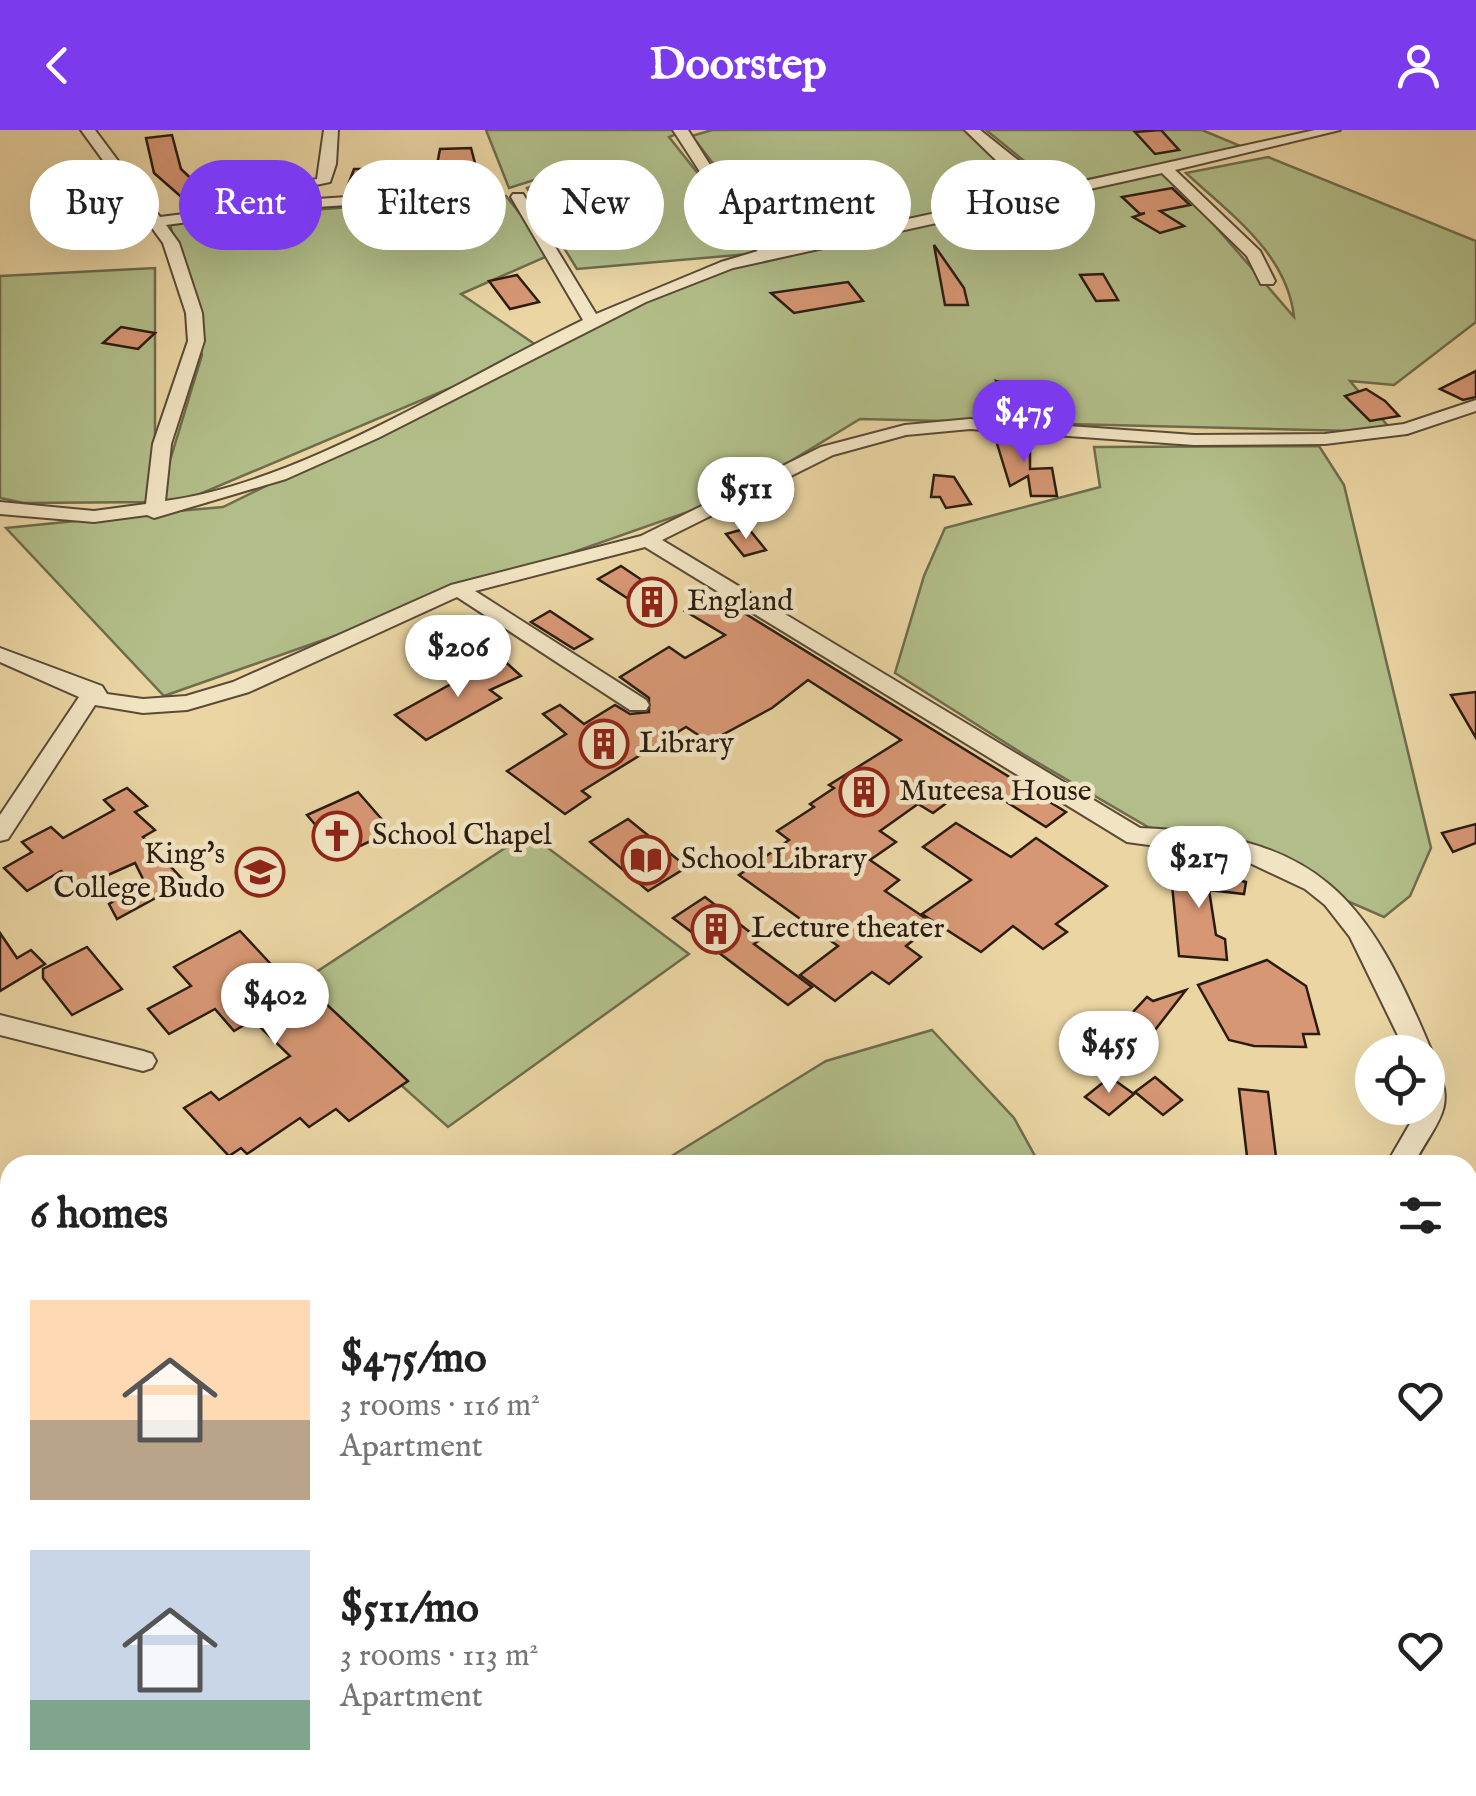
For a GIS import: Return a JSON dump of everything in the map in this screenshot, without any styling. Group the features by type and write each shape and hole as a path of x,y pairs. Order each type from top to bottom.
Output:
{"street":[{"path":"88,130 110,160"},
{"path":"322,182 331,130"},
{"path":"682,130 679,132 722,194 741,236 774,254"},
{"path":"972,130 1005,160"},
{"path":"1095,183 1333,130"},
{"path":"1165,168 1254,254 1267,280"},
{"path":"518,198 592,323"},
{"path":"0,508 60,514 154,512 199,501 358,440 592,323 699,275 931,219"},
{"path":"154,512 162,444 196,341 187,284 171,243 159,226"},
{"path":"0,654 68,686 94,691 101,700 143,706 187,702 240,686 458,589 648,540 810,458 906,430 970,424 1194,440 1326,439 1407,429 1476,405"},
{"path":"648,540 1134,836 1204,839 1301,874 1334,899 1358,926 1411,1035"},
{"path":"458,589 638,705"},
{"path":"0,833 94,691"},
{"path":"0,1025 143,1061"},
{"path":"1407,1155 1428,1125"}],"green space":[{"path":"486,130 686,130 669,137 687,160 684,160 684,250 761,253 577,269 565,250 664,250 664,160 526,160 526,183 509,188 506,160 498,160"},
{"path":"712,130 982,130 1010,160 931,160 931,215 911,220 911,160 710,160 692,136"},
{"path":"986,130 1202,130 1243,147 1095,178 1095,160 1023,160"},
{"path":"1268,157 1476,241 1476,322 1394,385 1350,381 1393,432 860,419 733,496 164,696 6,528 154,513 202,355 169,220 179,219 179,250 322,250 322,209 342,208 342,250 506,250 506,196 526,221 526,250 549,250 552,254 461,294 542,349 155,513 223,507 699,275 808,250 911,250 911,226 931,222 931,250 1095,250 1095,184 1165,168 1294,317 1289,294 1268,254 1238,220 1186,173"},
{"path":"155,268 155,502 24,503 0,498 0,276"},
{"path":"1319,446 1344,485 1431,848 1410,896 1384,917 1239,854 1148,827 895,673 924,576 945,528 1100,487 1094,447"},
{"path":"528,833 689,954 448,1127 292,988"},
{"path":"932,1030 1014,1118 1034,1155 673,1155 826,1061"}],"building":[{"path":"1161,130 1179,150 1155,154 1135,132"},
{"path":"172,135 179,161 179,195 159,177 159,160 151,160 146,138"},
{"path":"471,148 474,160 438,160 440,149"},
{"path":"1172,188 1190,205 1160,211 1184,226 1160,233 1133,217 1145,213 1140,214 1122,197"},
{"path":"935,250 964,288 968,305 945,305"},
{"path":"1103,274 1118,300 1096,301 1080,275"},
{"path":"517,275 539,302 510,309 489,281"},
{"path":"848,282 863,301 794,313 771,293"},
{"path":"121,327 155,333 138,349 103,343"},
{"path":"1476,371 1476,397 1463,400 1440,389"},
{"path":"996,381 1019,385 1035,420 1012,418"},
{"path":"1366,389 1399,416 1370,421 1345,396"},
{"path":"994,434 1030,437 1030,469 1052,468 1057,496 1031,496 1028,476 1010,486"},
{"path":"934,475 954,477 971,504 946,508 940,497 931,497"},
{"path":"748,528 766,550 744,556 726,534"},
{"name":"England","path":"621,566 673,601 650,613 598,579"},
{"path":"715,595 1066,812 1046,827 975,782 933,813 918,804 880,831 896,842 870,860 899,880 885,891 934,924 906,946 921,957 889,984 872,972 835,1001 800,975 838,946 739,875 789,840 777,831 814,807 810,804 834,788 829,785 901,740 808,680 772,708 709,742 686,727 582,791 590,797 565,814 507,771 566,734 543,714 560,705 584,724 615,705 630,714 649,712 649,698 620,677 669,647 685,658 725,635 685,611"},
{"path":"550,611 592,639 574,649 531,622"},
{"path":"500,657 521,676 490,690 501,698 426,740 395,715"},
{"path":"1476,692 1476,738 1451,695"},
{"path":"127,788 147,806 135,812 155,830 143,837 185,882 117,919 109,904 145,883 135,863 81,887 61,871 27,891 4,868 32,852 22,842 51,827 63,838 114,810 104,800"},
{"path":"358,792 392,831 341,855 307,815"},
{"path":"628,819 687,867 648,891 590,842"},
{"path":"956,823 1011,857 1036,838 1107,886 1056,924 1067,932 1043,949 1013,926 981,952 922,914 971,880 923,847"},
{"path":"1476,824 1476,843 1453,852 1442,833"},
{"path":"1170,864 1246,882 1244,894 1209,890 1216,935 1225,939 1227,960 1179,956"},
{"path":"705,897 760,940 754,944 812,987 788,1005 673,918"},
{"path":"240,931 313,1004 321,999 408,1081 349,1121 336,1109 309,1127 300,1118 247,1154 241,1148 228,1155 184,1108 211,1092 219,1100 290,1056 253,1020 234,1031 215,1009 169,1034 148,1009 191,986 174,967"},
{"path":"0,933 17,958 31,950 45,964 0,991"},
{"path":"87,947 122,989 72,1015 43,978 43,969"},
{"path":"1267,960 1306,986 1319,1034 1303,1034 1306,1047 1254,1046 1229,1040 1198,985"},
{"path":"1186,990 1155,1030 1132,1013 1147,997 1153,1001"},
{"path":"1110,1077 1134,1094 1109,1115 1085,1097"},
{"path":"1155,1077 1182,1100 1163,1115 1135,1092"},
{"path":"1239,1089 1268,1092 1276,1155 1247,1155"}],"place":[{"name":"England","path":"652,602"},
{"name":"Library","path":"604,744"},
{"name":"Muteesa House","path":"864,792"},
{"name":"School Chapel","path":"337,836"},
{"name":"School Library","path":"646,860"},
{"name":"King's College Budo","path":"260,872"},
{"name":"Lecture theater","path":"716,929"}]}
